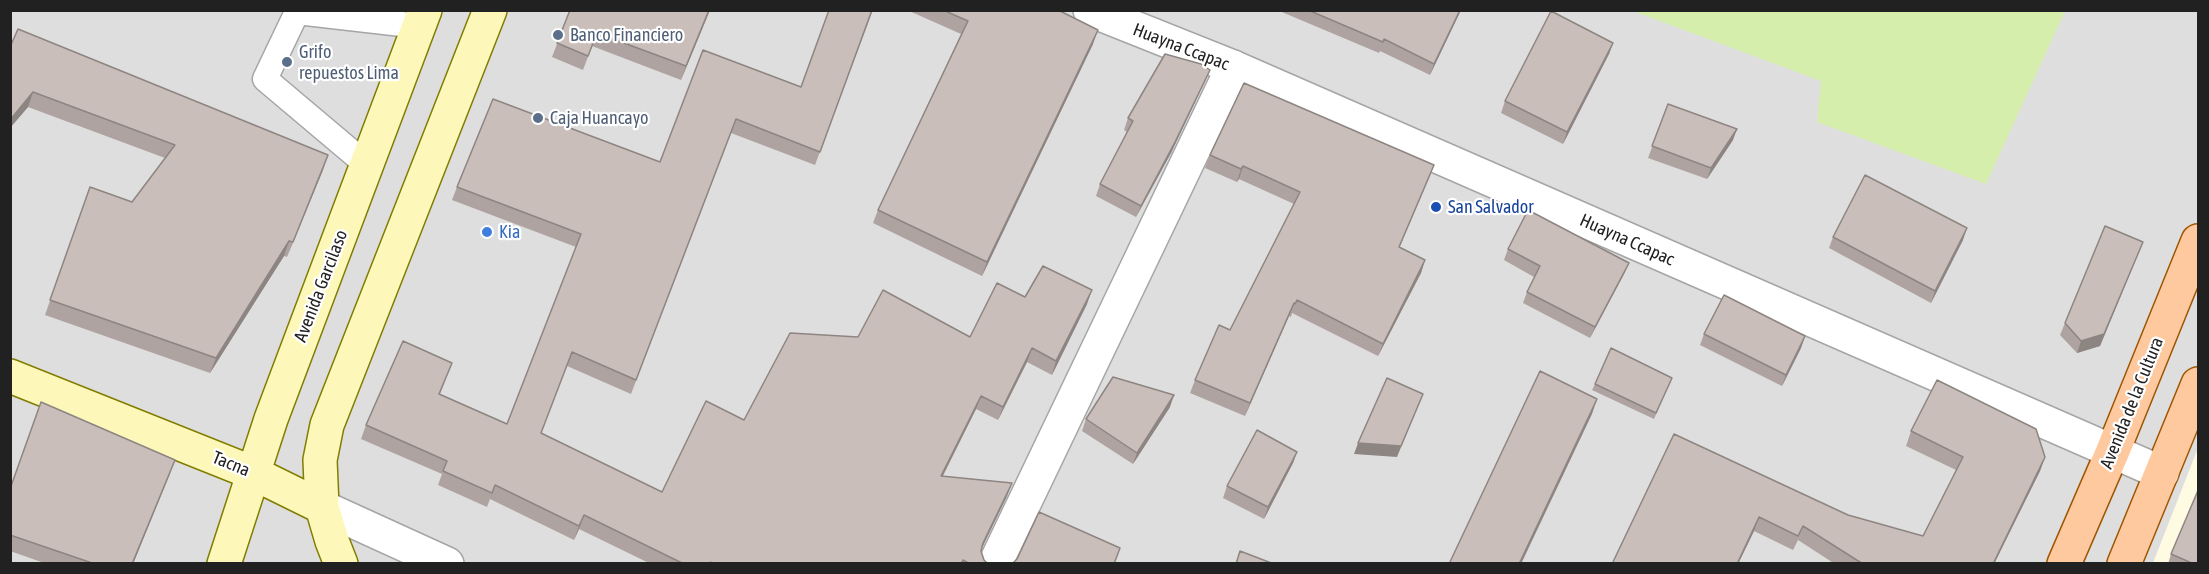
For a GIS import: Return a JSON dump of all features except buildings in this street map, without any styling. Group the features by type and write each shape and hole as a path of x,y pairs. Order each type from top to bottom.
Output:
{"main road":[{"path":"336,552 322,507 320,460 327,425 490,10"},
{"name":"Avenida Garcilaso","path":"225,564 253,473 422,18"},
{"name":"Avenida de la Cultura","path":"2064,564 2199,241"},
{"name":"Tacna","path":"10,376 253,473 322,507"},
{"path":"2124,564 2199,384"}],"street":[{"name":"Huayna Ccapac","path":"1090,10 1233,67 2162,473"},
{"path":"994,564 1233,67"},
{"name":"Tacna","path":"322,507 447,564"}],"lane":[{"path":"367,165 264,79 297,12 422,18"}],"shaded area":[{"path":"11,11 2198,11 2198,563 11,563"},
{"path":"2198,448 2198,563 2153,563"}],"green space":[{"path":"1633,11 2065,11 1986,184 1817,122 1821,81"}],"place":[{"name":"Banco Financiero","path":"558,35"},
{"name":"Grifo repuestos Lima","path":"287,62"},
{"name":"Caja Huancayo","path":"538,118"},
{"name":"San Salvador","path":"1436,207"},
{"name":"Kia","path":"487,232"}]}
